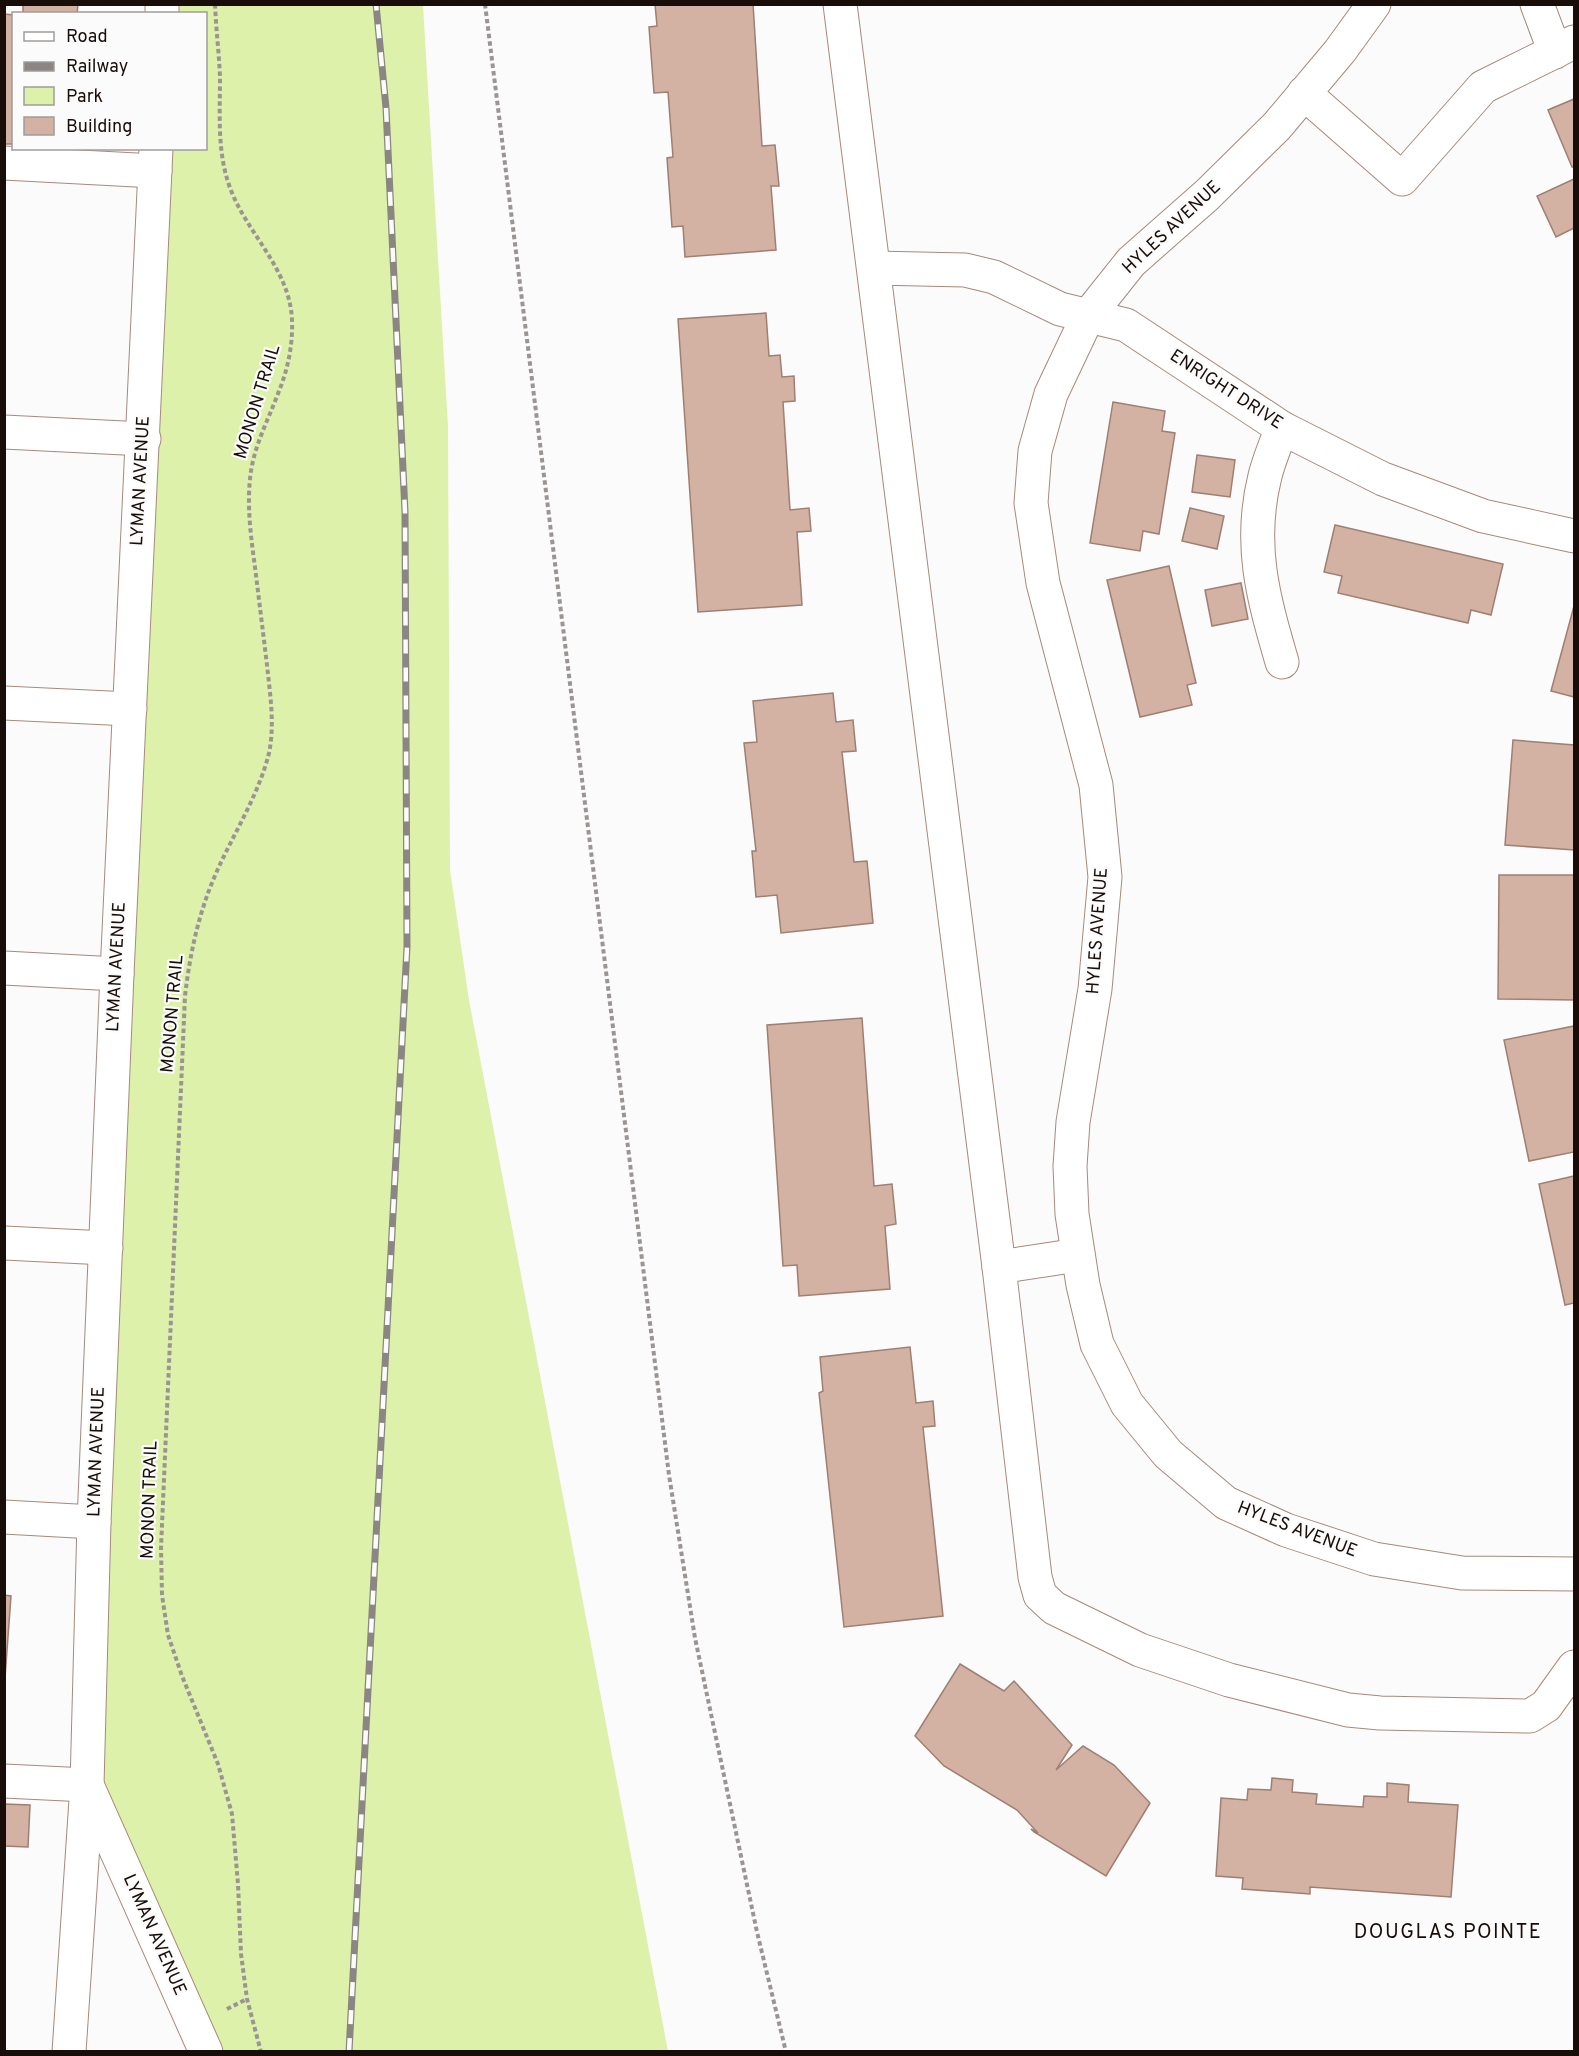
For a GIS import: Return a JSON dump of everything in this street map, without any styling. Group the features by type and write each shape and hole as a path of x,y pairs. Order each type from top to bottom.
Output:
{"street":[{"path":"840,4 999,1267 1035,1577 1040,1595 1054,1608 1140,1650 1229,1680 1348,1710 1380,1713 1530,1716 1546,1706 1575,1667"},
{"name":"HYLES AVENUE","path":"1374,4 1340,51 1277,126 1208,195 1131,262 1088,316 1051,394 1035,451 1031,503 1043,583 1096,785 1105,877 1095,989 1073,1122 1070,1166 1072,1215 1083,1285 1097,1344 1127,1404 1168,1454 1226,1503 1286,1530 1374,1559 1462,1573 1575,1574"},
{"path":"1304,93 1402,179 1483,87 1565,47 1537,4"},
{"path":"4,163 156,160"},
{"name":"LYMAN AVENUE","path":"69,2052 87,1785 94,1522 117,974 156,160"},
{"name":"ENRIGHT DRIVE","path":"874,268 965,270 994,278 1060,309 1126,325 1282,428 1383,479 1472,512 1575,536"},
{"path":"1282,428 1265,476 1256,537 1264,600 1282,662"},
{"path":"4,432 144,439"},
{"path":"4,703 130,709"},
{"path":"4,968 117,974"},
{"path":"4,1243 106,1248"},
{"path":"999,1267 1078,1255"},
{"path":"4,1517 94,1522"},
{"path":"4,1781 87,1785"},
{"name":"LYMAN AVENUE","path":"87,1785 206,2052"}],"path":[{"name":"MONON TRAIL","path":"215,4 222,159 239,206 277,269 288,293 292,318 291,343 286,369 280,391 260,435 250,478 249,496 252,545 272,707 270,748 260,780 216,874 200,917 189,959 185,996 161,1548 162,1595 168,1635 218,1764 232,1814 244,1975 252,2020 261,2052"},
{"path":"485,4 669,1475 695,1638 757,1932 786,2052"}],"green space":[{"path":"165,5 423,5 448,427 450,870 469,1000 668,2051 206,2051 87,1785 159,150 207,150 207,12 164,12"}],"building":[{"path":"23,4 78,4 77,12 23,12"},
{"path":"655,4 753,4 762,146 775,145 779,186 771,186 776,250 685,257 683,226 672,227 667,158 673,157 668,92 654,93 649,27 657,26"},
{"path":"4,14 12,15 12,144 4,144"},
{"path":"1574,99 1574,167 1572,167 1548,110"},
{"path":"1574,179 1574,228 1556,237 1537,196"},
{"path":"766,313 769,356 780,355 782,377 794,376 795,401 783,402 790,510 809,508 811,531 797,532 802,605 698,612 678,319"},
{"path":"1113,402 1165,411 1162,431 1175,433 1159,534 1143,531 1140,551 1090,543"},
{"path":"1197,455 1235,460 1230,497 1192,492"},
{"path":"1190,508 1224,516 1217,549 1182,541"},
{"path":"1335,525 1503,564 1491,615 1471,610 1468,623 1338,593 1342,576 1324,572"},
{"path":"1169,566 1196,683 1187,685 1192,705 1140,717 1107,580"},
{"path":"1241,583 1248,619 1212,626 1205,590"},
{"path":"1574,606 1574,697 1551,691"},
{"path":"833,693 836,722 853,720 856,751 842,752 854,862 867,861 873,923 781,933 777,895 756,897 752,851 756,851 744,743 757,742 753,701"},
{"path":"1513,740 1574,745 1574,850 1505,845"},
{"path":"1499,875 1574,875 1574,1000 1498,999"},
{"path":"862,1018 874,1186 892,1184 896,1224 885,1226 890,1289 799,1296 797,1265 783,1266 767,1025"},
{"path":"1574,1026 1574,1152 1529,1161 1504,1040"},
{"path":"1574,1176 1574,1303 1565,1305 1539,1184"},
{"path":"910,1347 916,1403 933,1401 935,1426 923,1427 943,1616 844,1627 819,1393 823,1391 820,1357"},
{"path":"4,1595 11,1596 5,1678 4,1678"},
{"path":"960,1664 1004,1691 1014,1681 1072,1745 1056,1770 1083,1746 1114,1765 1150,1803 1106,1876 1034,1832 1031,1829 1038,1833 1017,1810 944,1766 915,1736"},
{"path":"1272,1778 1293,1780 1292,1792 1317,1794 1316,1804 1363,1807 1364,1796 1387,1797 1387,1783 1409,1785 1408,1802 1458,1805 1451,1897 1310,1887 1310,1894 1242,1889 1243,1878 1216,1876 1221,1798 1247,1800 1248,1789 1271,1790"},
{"path":"4,1804 30,1805 28,1847 4,1846"}],"railway":[{"path":"349,2052 407,947 405,512 386,108 376,4"}],"district":[{"name":"DOUGLAS POINTE","path":"1448,1933"}]}
